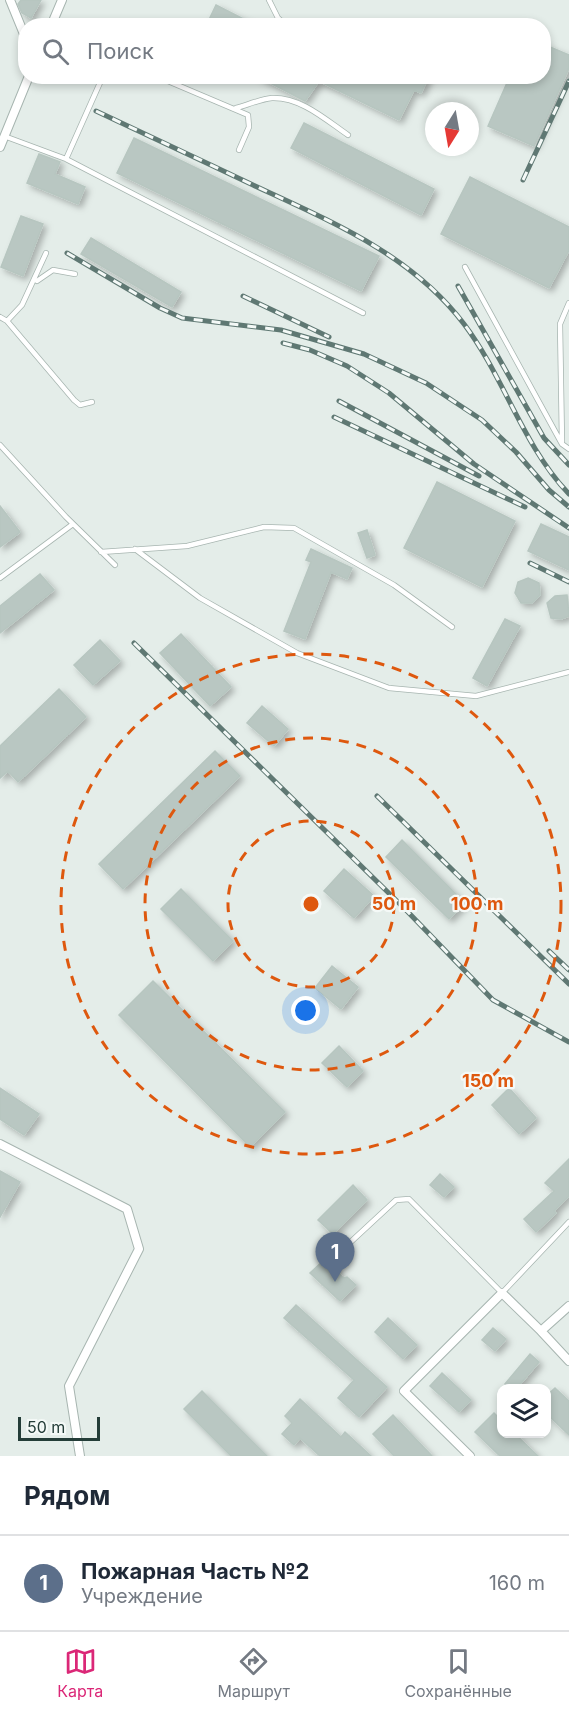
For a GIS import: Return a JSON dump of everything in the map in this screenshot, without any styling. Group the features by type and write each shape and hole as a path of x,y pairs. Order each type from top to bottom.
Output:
{"street":[{"path":"10,0 18,20"},
{"path":"54,18 62,0"},
{"path":"0,147 26,84"},
{"path":"0,1144 127,1209 139,1249 69,1386 80,1456"},
{"path":"470,1456 404,1391 502,1293 569,1361"},
{"path":"541,1331 569,1306"}],"lane":[{"path":"269,0 279,18"},
{"path":"66,159 99,84"},
{"path":"176,84 248,114 249,127 239,150"},
{"path":"236,108 273,98 291,102 312,109 348,135"},
{"path":"4,136 66,159 363,313"},
{"path":"8,321 22,305 46,253"},
{"path":"465,267 562,444 569,449"},
{"path":"33,285 42,275 53,270 75,274"},
{"path":"562,444 560,324 569,303"},
{"path":"0,317 8,321 74,400 80,405 92,402"},
{"path":"0,445 73,524 116,565"},
{"path":"0,578 73,524"},
{"path":"101,552 187,546 264,527 294,528 394,585 452,627"},
{"path":"135,549 200,598 297,653 389,688 476,696 569,672"},
{"path":"342,1250 396,1200 409,1199 502,1293 569,1222"}],"building":[{"path":"21,0 41,0 31,18 22,13 18,4"},
{"path":"216,5 241,18 210,18"},
{"path":"551,47 569,55 569,68 534,146 488,126 506,84 551,84"},
{"path":"272,84 317,84 305,101"},
{"path":"325,84 425,84 421,93 414,90 399,120"},
{"path":"304,123 434,189 421,215 291,148"},
{"path":"134,138 379,256 361,291 117,173"},
{"path":"39,154 60,162 55,174 85,187 78,204 27,183"},
{"path":"470,177 569,227 569,250 549,288 441,234"},
{"path":"21,216 43,224 23,276 1,267"},
{"path":"91,238 181,292 172,307 81,254"},
{"path":"437,482 515,521 482,587 404,548"},
{"path":"0,506 20,532 0,547"},
{"path":"541,524 569,537 569,570 528,551"},
{"path":"367,530 375,555 367,558 358,533"},
{"path":"311,549 352,568 347,579 331,572 305,639 284,631 311,562 306,560"},
{"path":"40,574 54,590 0,633 0,606"},
{"path":"528,578 539,583 540,595 532,603 521,603 515,593 518,582"},
{"path":"567,595 569,616 561,619 551,618 547,603 555,596"},
{"path":"505,619 520,626 487,686 473,678"},
{"path":"181,634 231,687 210,706 160,653"},
{"path":"100,640 120,661 93,685 74,665"},
{"path":"59,689 86,717 18,782 8,771 0,778 0,746"},
{"path":"262,706 288,729 274,746 247,723"},
{"path":"215,751 240,776 123,889 99,864"},
{"path":"402,840 465,903 449,919 386,857"},
{"path":"344,869 374,896 354,918 324,891"},
{"path":"181,889 233,941 213,961 161,909"},
{"path":"332,966 358,987 341,1009 315,988"},
{"path":"153,981 285,1112 250,1147 119,1015"},
{"path":"339,1046 363,1071 347,1087 322,1063"},
{"path":"0,1088 39,1114 24,1135 0,1119"},
{"path":"509,1088 536,1118 519,1134 492,1105"},
{"path":"569,1159 569,1196 554,1211 556,1213 536,1232 524,1219 554,1191 545,1183"},
{"path":"0,1171 20,1182 0,1217"},
{"path":"440,1174 454,1187 444,1197 430,1185"},
{"path":"353,1185 367,1200 333,1234 318,1220"},
{"path":"324,1260 330,1262 343,1278 347,1277 356,1285 340,1301 310,1273"},
{"path":"296,1305 387,1387 359,1417 338,1398 354,1380 284,1318"},
{"path":"388,1318 417,1345 403,1359 375,1332"},
{"path":"493,1328 506,1339 495,1351 482,1340"},
{"path":"530,1354 539,1362 520,1384 505,1384"},
{"path":"442,1373 471,1400 459,1412 430,1386"},
{"path":"555,1388 569,1401 569,1435 551,1418 551,1392"},
{"path":"202,1391 267,1456 231,1456 184,1409"},
{"path":"300,1399 341,1437 345,1432 371,1456 320,1456 300,1438 294,1445 282,1434 292,1423 285,1416"},
{"path":"494,1413 497,1416 497,1438 519,1438 538,1456 500,1456 475,1432"},
{"path":"393,1415 432,1456 394,1456 373,1434"}],"railway":[{"path":"523,180 569,81"},
{"path":"96,111 340,226 394,259 419,278 443,299 464,324 491,366 539,455 569,494"},
{"path":"67,253 160,308 182,318 281,330 364,354 426,383 482,420 516,452 549,490 569,507"},
{"path":"458,286 544,438 569,465"},
{"path":"243,296 329,337"},
{"path":"283,343 310,350 347,366 389,393 474,464 569,528"},
{"path":"339,401 479,476"},
{"path":"334,417 525,507"},
{"path":"530,563 569,582"},
{"path":"134,643 406,910 493,1000 569,1042"},
{"path":"377,796 569,984"},
{"path":"549,951 569,970"}],"place":[{"name":"Пожарная Часть №2","path":"335,1282"}]}
